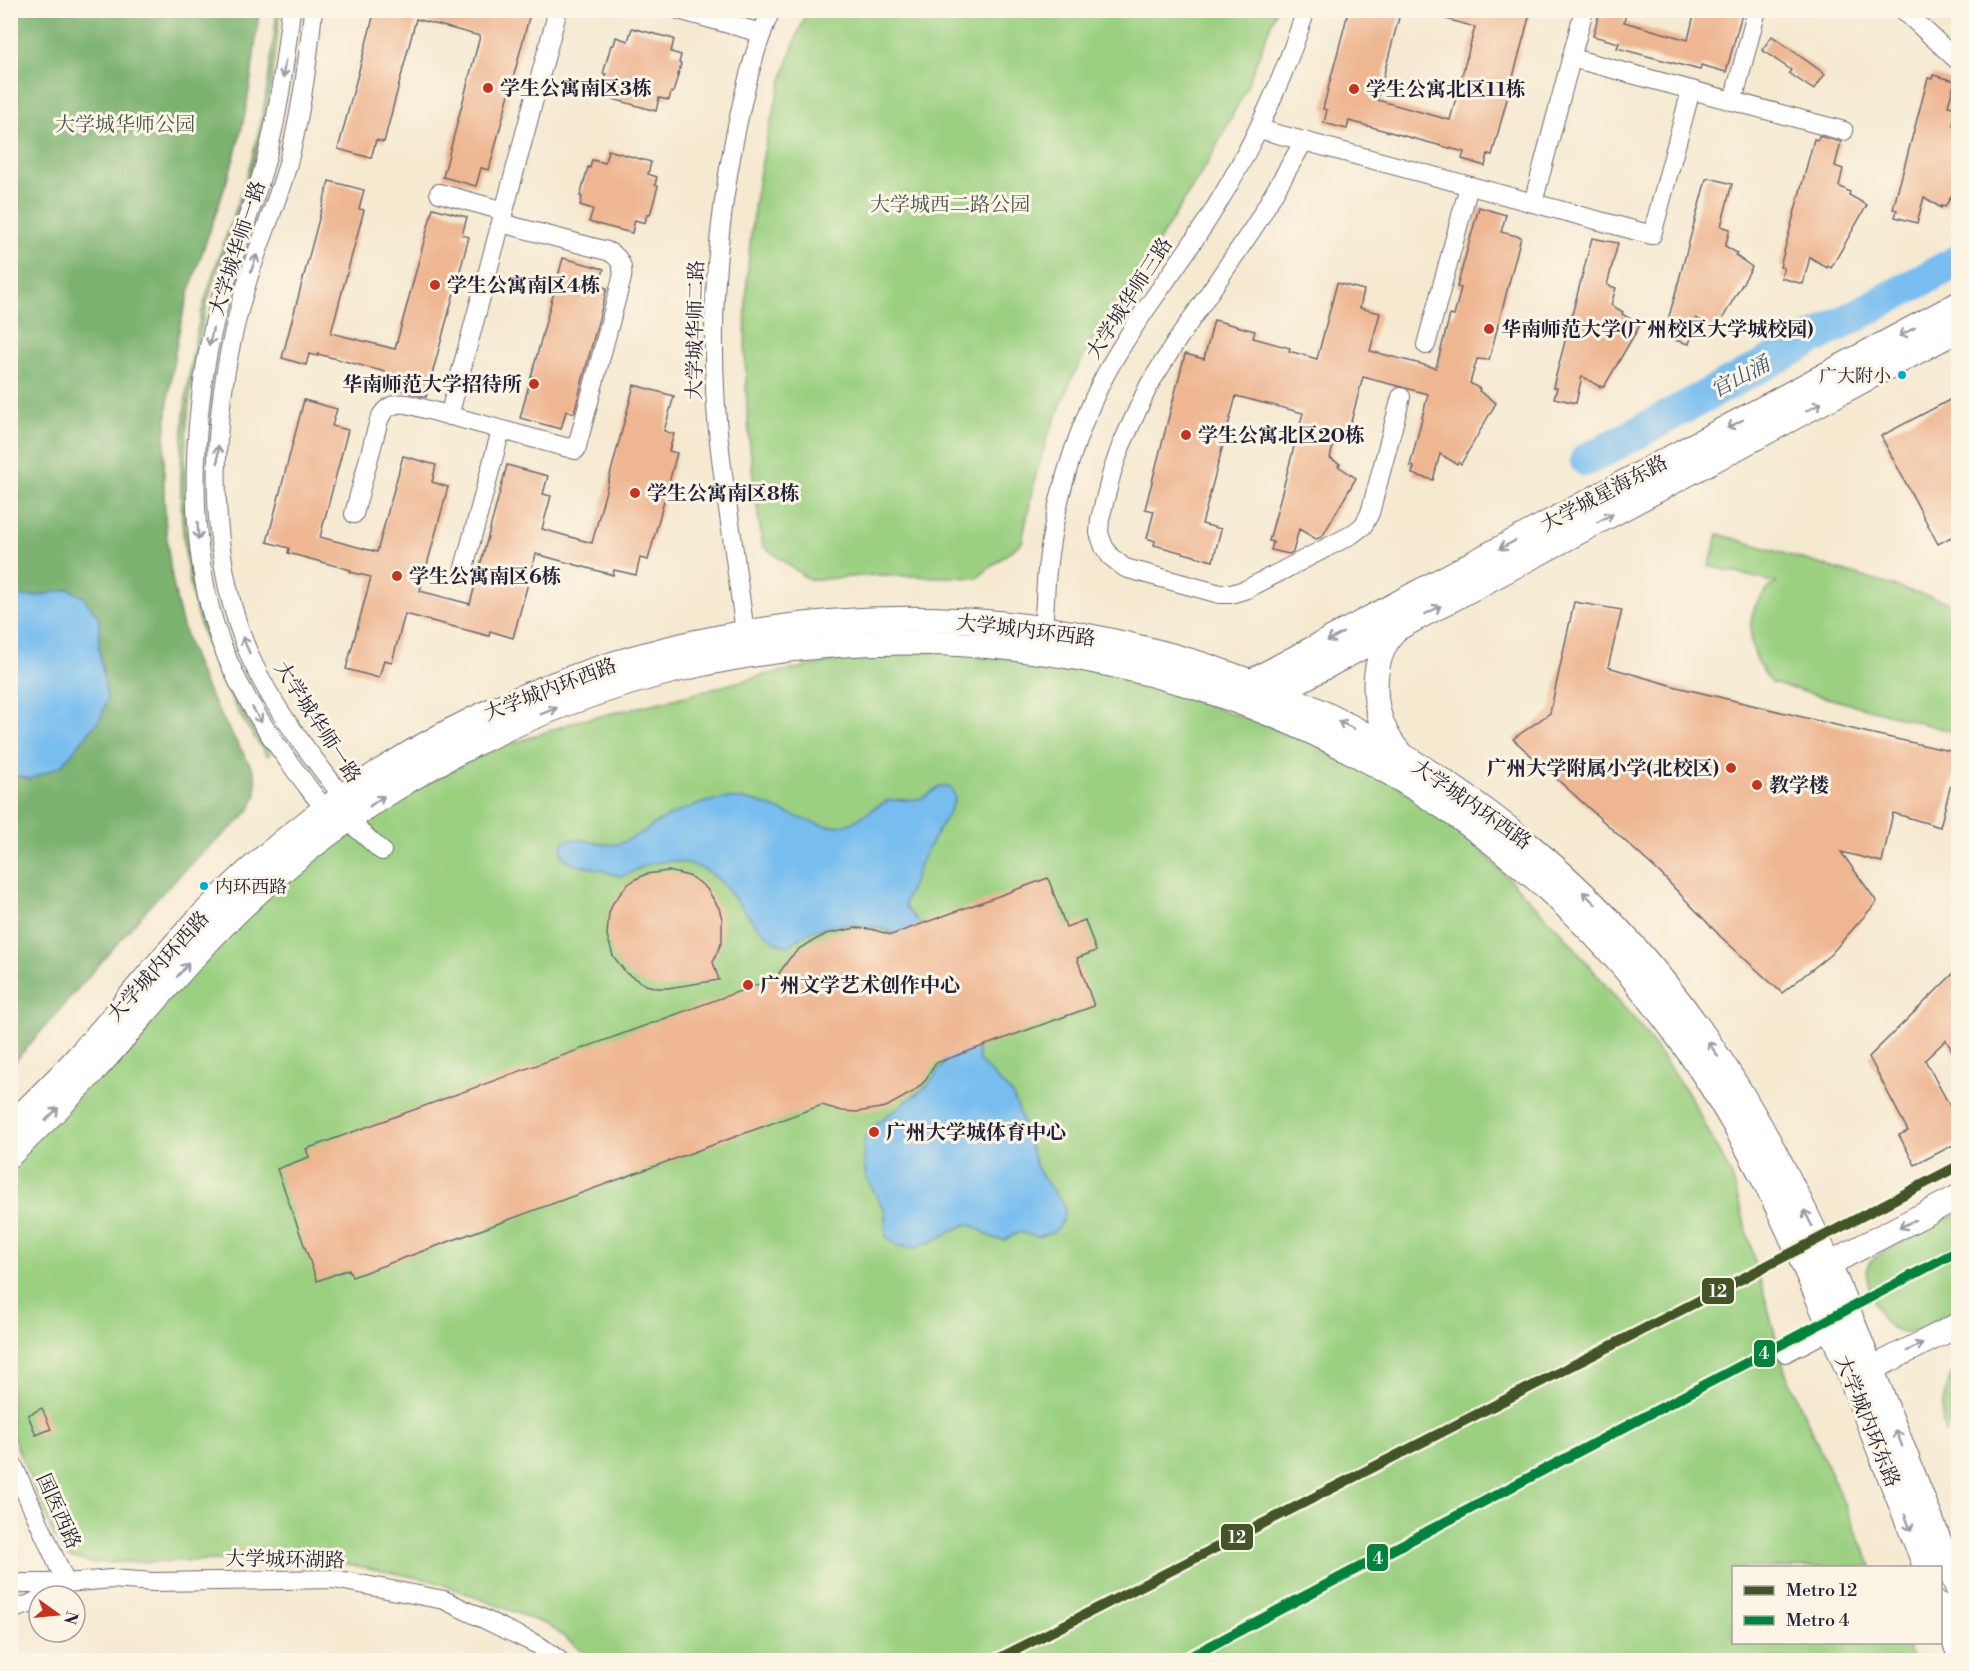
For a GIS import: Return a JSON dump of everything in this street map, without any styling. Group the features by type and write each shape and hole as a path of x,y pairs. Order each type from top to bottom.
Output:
{"main road":[{"name":"大学城星海东路","path":"1250,682 1959,304"},
{"name":"大学城星海东路","path":"1252,706 1959,330"},
{"name":"大学城内环西路","path":"10,1155 94,1071 197,953 238,911 286,867 385,795 430,767 518,723 608,688 699,664 746,644 838,622 883,619 974,622 1043,629 1084,635 1210,667 1277,693 1346,725 1400,754 1474,802 1530,844 1565,875 1597,906 1649,965 1701,1032 1729,1074 1794,1188 1819,1269 1861,1374"},
{"path":"1395,630 1381,651 1376,683 1380,720 1386,735 1400,754"},
{"name":"大学城内环西路","path":"10,1126 78,1056 181,938 231,887 272,850 334,803 419,748 509,703 601,667 695,642 798,648 884,642 988,645 1041,651 1124,667 1204,688 1252,706 1355,754 1429,797 1515,861 1581,921 1665,1020 1705,1077 1774,1198 1819,1269"},
{"path":"1819,1269 1959,1197"},
{"path":"1861,1374 1959,1325"},
{"name":"大学城内环东路","path":"1861,1374 1925,1566"},
{"name":"大学城内环东路","path":"1861,1374 1959,1590"},
{"path":"1942,1608 1959,1651"}],"street":[{"name":"大学城华师一路","path":"291,10 273,135 258,187 228,273 210,342 198,432 197,513 200,558 214,624 230,665 246,697 263,726 348,821"},
{"name":"大学城华师一路","path":"313,10 300,108 286,167 248,279 231,346 219,438 218,512 227,588 235,617 253,663 334,803"},
{"path":"449,416 558,10"},
{"path":"679,10 762,33"},
{"name":"大学城华师二路","path":"746,644 719,443 715,389 714,315 719,241 728,171 740,111 762,33 771,10"},
{"name":"大学城华师三路","path":"1043,629 1047,570 1057,511 1073,450 1099,388 1133,328 1211,214 1259,129 1291,54 1306,10"},
{"path":"1533,203 1584,10"},
{"path":"1733,101 1757,10"},
{"path":"1903,10 1959,60"},
{"path":"1572,58 1844,131"},
{"path":"1259,129 1652,235 1691,90"},
{"path":"1304,141 1256,224 1170,351 1144,395 1121,446 1105,498 1099,528 1104,547 1114,561 1130,571 1220,594 1247,590 1351,536 1363,526 1370,513 1401,397"},
{"path":"1426,345 1469,186"},
{"path":"354,514 379,420 386,410 394,405 402,404 576,450 623,270 618,259 607,251 503,217 439,193"},
{"path":"462,575 501,430"},
{"path":"348,821 382,851"},
{"path":"1785,1353 1841,1324"},
{"name":"国医西路","path":"10,1458 66,1583"},
{"name":"大学城环湖路","path":"10,1587 22,1583 66,1583 111,1579 154,1582 334,1579 444,1600 538,1645 559,1660"},
{"path":"10,1610 27,1605"}],"green space":[{"name":"大学城华师公园","path":"11,11 259,11 240,136 190,290 178,336 171,375 164,457 167,540 182,621 194,659 207,688 254,771 256,796 243,818 199,856 154,901 11,1066 11,774 30,779 107,699 99,649 99,618 69,589 37,596 11,597"},
{"path":"277,11 280,11 274,66 260,140 213,283 199,339 187,421 185,463 188,547 203,625 215,660 240,708 270,754 267,756 228,693 210,653 198,616 189,578 184,538 181,457 195,340 207,294 257,140 268,85"},
{"name":"大学城西二路公园","path":"807,11 1276,11 1246,89 1210,159 1160,239 1109,312 1073,376 1046,441 1035,478 1022,542 977,578 876,575 809,580 763,546 753,479 747,411 745,343 748,275 754,207 766,140 784,75"},
{"path":"1718,534 1958,605 1958,733 1772,683 1754,651 1751,626 1757,602 1776,583 1709,566"},
{"name":"广州大学城体育中心","path":"949,650 1098,669 1353,753 1467,836 1563,934 1644,1031 1692,1100 1732,1177 1785,1371 1872,1566 1732,1566 1732,1644 1905,1644 1913,1660 593,1660 550,1626 434,1581 317,1558 91,1563 68,1557 54,1537 11,1432 10,1164 305,850 478,756 574,722 764,675 877,653"},
{"path":"1958,1213 1958,1308 1911,1332 1894,1329 1884,1320 1875,1304 1867,1276 1870,1262 1898,1244"},
{"path":"1958,1363 1958,1397 1945,1433 1942,1416 1944,1397"}],"water":[{"path":"69,589 83,597 99,618 99,649 107,699 100,719 61,766 30,779 11,774 11,597 37,596"},
{"path":"940,786 952,789 955,797 952,807 924,855 905,907 924,928 974,1029 979,1061 1011,1093 1037,1168 1065,1209 1059,1227 1052,1233 1037,1237 1019,1232 1005,1240 995,1239 966,1224 916,1248 899,1246 886,1236 885,1212 866,1177 863,1152 864,1139 872,1127 927,1086 944,1064 946,1037 896,934 869,926 841,925 813,931 789,946 780,944 753,921 719,880 697,866 682,862 659,862 618,876 571,863 566,860 561,850 564,842 570,840 618,844 673,814 713,800 751,801 815,823 837,826 852,823 885,802 921,798"}],"building":[{"name":"学生公寓南区3栋","path":"375,10 479,10 503,14 504,10 531,10 489,170 481,168 476,186 443,177 480,36 416,19 384,142 376,140 371,158 338,149"},
{"name":"学生公寓北区11栋","path":"1354,10 1401,10 1377,100 1450,120 1475,27 1432,15 1433,10 1531,10 1492,155 1488,154 1485,166 1462,159 1464,152 1349,121 1347,129 1324,123 1327,110 1323,109 1348,13 1353,14"},
{"path":"1600,10 1627,10 1624,22 1688,40 1695,10 1743,10 1726,72 1701,65 1700,70 1617,48 1619,43 1593,36"},
{"path":"632,28 674,39 671,52 681,55 679,63 681,64 673,93 671,92 669,100 659,98 656,111 613,99 616,86 603,83 606,74 603,74 611,45 614,45 616,37 628,41"},
{"path":"1772,36 1825,74 1814,90 1789,73 1791,70 1762,50"},
{"path":"1933,75 1955,81 1948,106 1957,108 1953,125 1959,129 1959,183 1945,207 1941,206 1941,208 1924,197 1917,223 1895,217 1897,210 1893,209 1928,78 1932,79"},
{"path":"1819,136 1841,142 1835,166 1843,169 1839,186 1850,192 1849,195 1867,205 1831,268 1828,266 1827,268 1810,257 1803,284 1781,278 1784,268 1780,267 1814,139 1818,140"},
{"path":"608,150 651,162 648,174 657,177 655,185 658,186 650,215 647,214 645,223 635,220 632,233 589,222 593,209 580,205 582,197 580,196 588,167 590,168 592,160 605,163"},
{"path":"1706,179 1732,184 1721,226 1730,229 1725,246 1737,253 1735,255 1752,267 1717,328 1696,318 1689,344 1667,338 1670,329 1666,328"},
{"name":"学生公寓南区4栋","path":"329,181 364,190 359,209 364,210 331,333 395,349 433,208 467,217 462,235 469,237 426,397 401,390 404,379 396,377 397,375 318,354 318,356 309,354 306,365 282,358"},
{"path":"1479,207 1506,215 1501,232 1521,237 1489,360 1477,359 1470,383 1496,403 1461,464 1440,454 1433,480 1412,474 1414,467 1410,466 1428,394 1363,377 1348,433 1345,432 1343,436 1336,434 1330,458 1356,478 1322,537 1316,539 1299,529 1293,552 1289,554 1271,550 1273,542 1269,541 1303,413 1236,396 1202,524 1221,529 1213,561 1154,545 1155,541 1147,538 1154,511 1145,509 1185,354 1204,359 1214,320 1255,331 1253,338 1290,348 1289,351 1317,359 1337,283 1364,290 1360,308 1380,313 1370,351 1436,368 1450,315 1454,316 1461,288 1457,287"},
{"path":"1592,238 1618,243 1607,285 1616,288 1611,305 1640,325 1604,387 1582,376 1576,403 1554,398 1557,388 1553,387"},
{"path":"563,258 604,269 599,286 607,288 574,413 566,411 561,429 520,418"},
{"path":"634,385 674,396 664,431 674,434 669,451 677,453 648,560 640,558 636,575 614,570 613,575 536,554 513,638 490,631 489,636 405,614 392,662 384,660 379,678 346,669 371,577 288,553 289,548 267,542 304,400 337,409 332,426 348,430 320,537 377,552 403,456 436,465 432,482 448,487 420,591 470,604 507,465 548,476 543,494 551,496 542,529 592,543"},
{"path":"1959,395 1959,533 1938,544 1881,436"},
{"name":"教学楼","path":"1574,602 1622,610 1608,667 1677,687 1959,753 1940,827 1893,813 1882,862 1841,852 1877,902 1830,955 1782,993 1721,937 1659,872 1513,739 1550,713"},
{"path":"668,871 689,876 699,882 707,889 719,908 722,919 722,941 713,962 719,980 657,988 646,985 627,974 613,956 607,935 609,913 613,903 627,885 636,879 646,874"},
{"path":"1048,878 1066,927 1085,920 1096,951 1077,958 1094,1006 936,1063 924,1082 913,1092 886,1107 857,1112 842,1111 822,1105 352,1277 349,1269 317,1281 277,1169 309,1157 306,1149 776,978 800,948 826,934 856,928 871,929 891,935"},
{"path":"1959,968 1959,1063 1946,1040 1925,1060 1951,1108 1959,1104 1959,1142 1915,1165 1899,1135 1908,1131 1869,1057"},
{"path":"42,1408 51,1429 36,1435 28,1415"}],"waterway":[{"name":"官山涌","path":"1586,460 1958,261"}],"metro line":[{"name":"12","path":"996,1660 1958,1166"},
{"name":"4","path":"1184,1660 1958,1251"}],"place":[{"name":"学生公寓南区3栋","path":"488,88"},
{"name":"学生公寓北区11栋","path":"1354,89"},
{"name":"学生公寓南区4栋","path":"435,285"},
{"name":"华南师范大学(广州校区大学城校园)","path":"1489,329"},
{"name":"广大附小","path":"1902,375"},
{"name":"华南师范大学招待所","path":"534,384"},
{"name":"学生公寓北区20栋","path":"1186,435"},
{"name":"学生公寓南区8栋","path":"635,493"},
{"name":"学生公寓南区6栋","path":"397,576"},
{"name":"广州大学附属小学(北校区)","path":"1731,768"},
{"name":"教学楼","path":"1757,785"},
{"name":"内环西路","path":"204,886"},
{"name":"广州文学艺术创作中心","path":"748,985"},
{"name":"广州大学城体育中心","path":"874,1132"}]}
